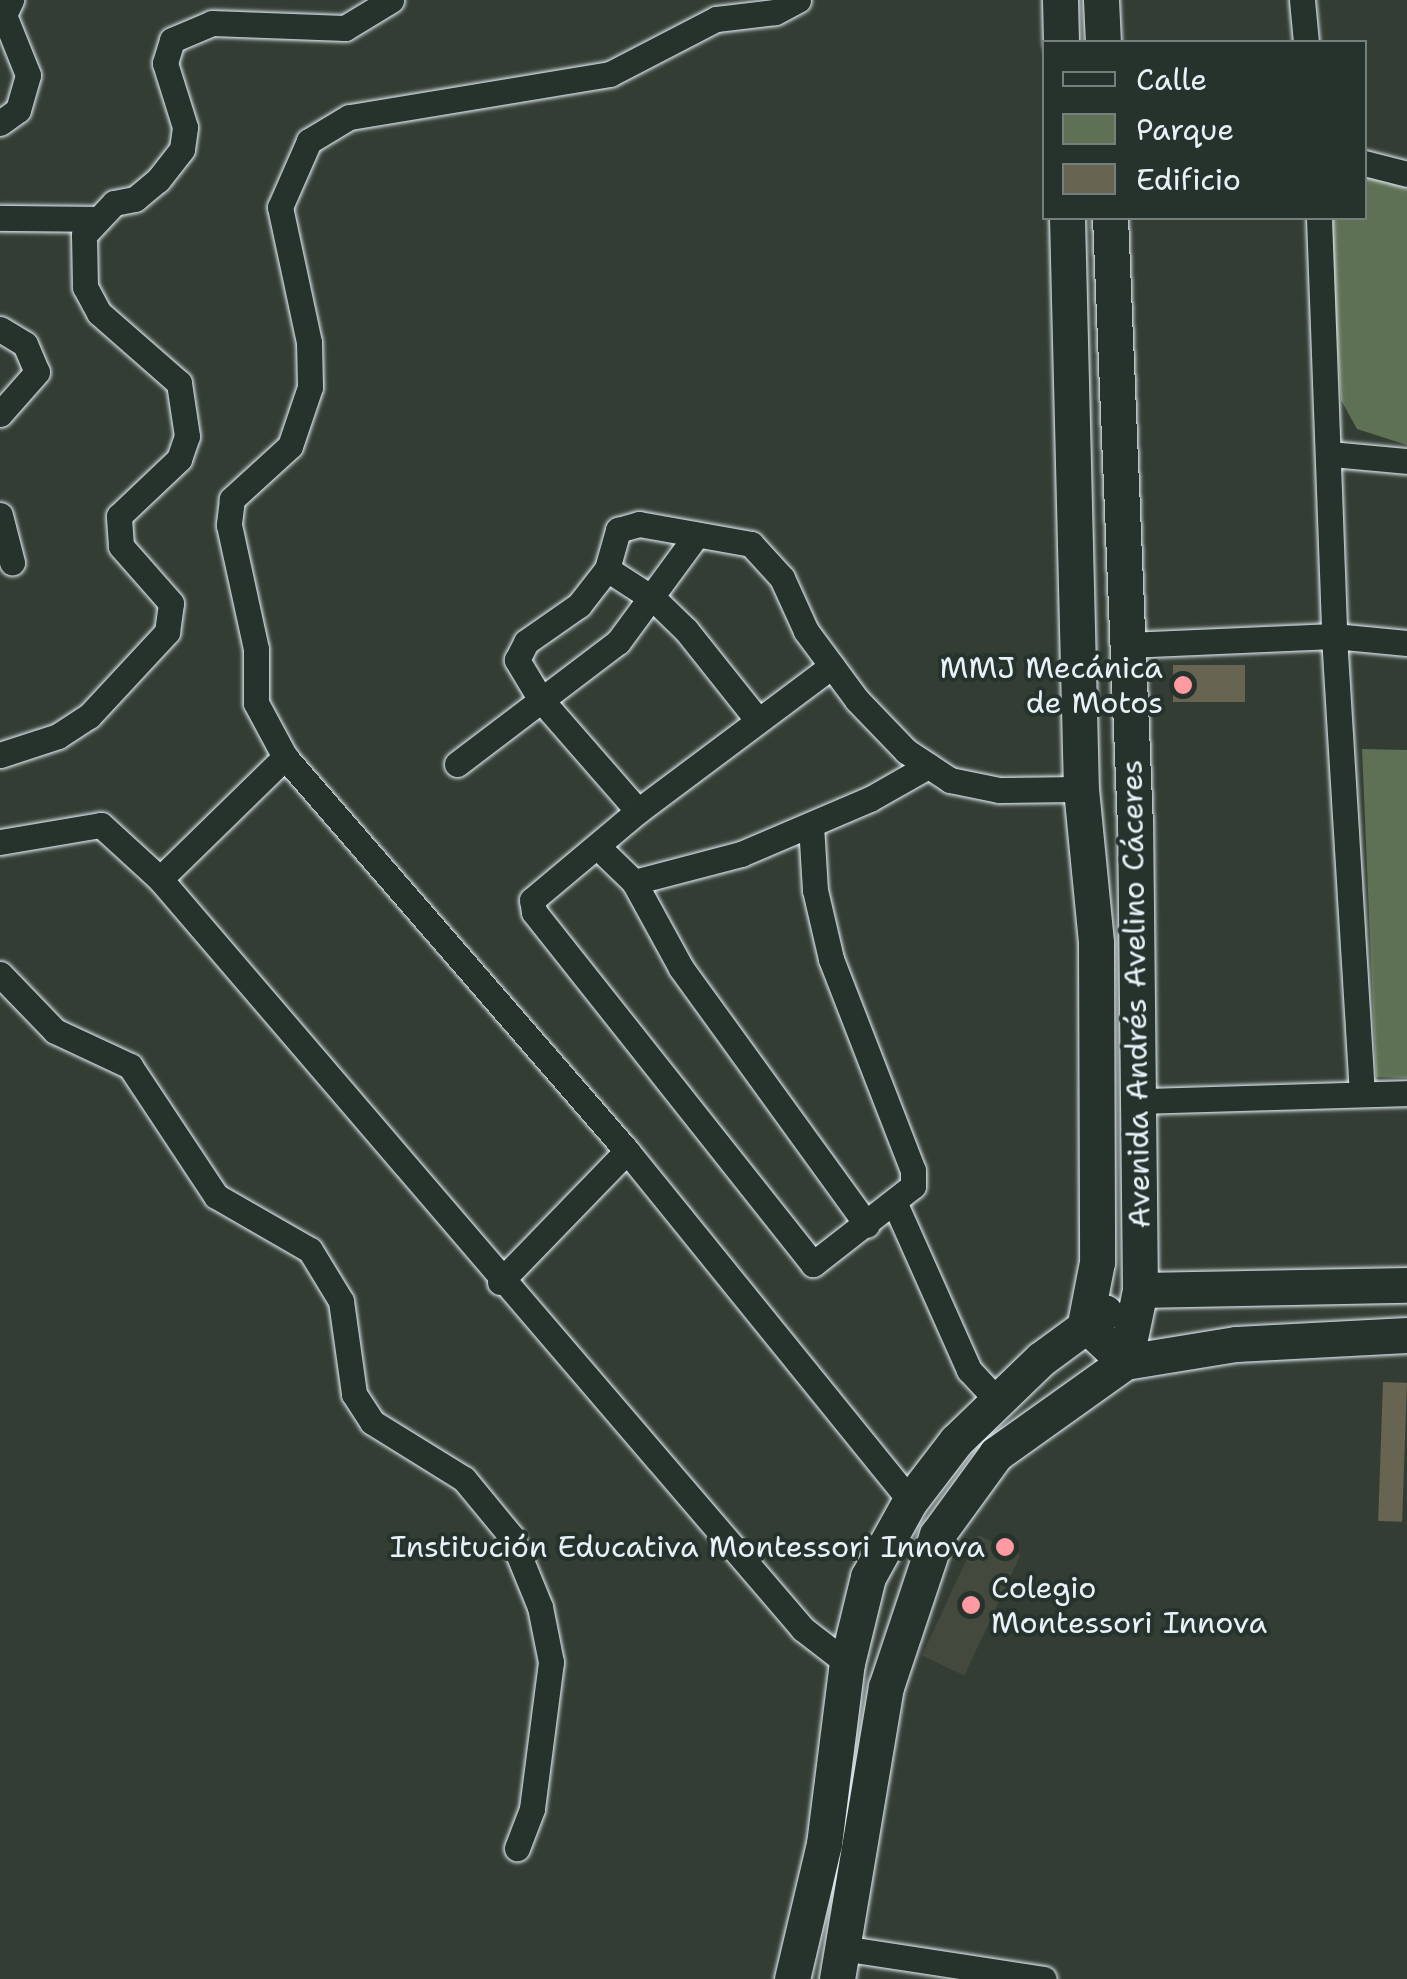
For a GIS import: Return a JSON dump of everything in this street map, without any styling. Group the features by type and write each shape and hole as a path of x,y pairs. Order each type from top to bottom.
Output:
{"main road":[{"path":"1060,0 1061,40"},
{"path":"1101,0 1103,40"},
{"name":"Avenida Andrés Avelino Cáceres","path":"1067,220 1080,789 1096,943 1096,1262 1086,1324"},
{"name":"Avenida Andrés Avelino Cáceres","path":"1110,220 1142,1101 1140,1290 1126,1362"},
{"path":"1071,344 1114,340"},
{"path":"1096,943 1138,944"},
{"path":"792,1979 824,1844 847,1662 868,1577 910,1501 996,1400 1086,1324 1140,1290 1407,1286"},
{"path":"1086,1324 1126,1362"},
{"path":"839,1964 886,1686 938,1535 996,1454 1126,1362 1236,1344 1407,1335"}],"street":[{"path":"0,123 18,110 28,75 4,15 11,0"},
{"path":"0,755 58,736 89,716 167,632 172,603 121,546 118,516 179,459 187,436 179,383 99,313 84,287 84,235 94,219 114,203 135,199 182,149 185,127 165,62 172,40 212,24 345,28 391,0"},
{"path":"798,0 775,12 716,19 610,74 349,116 309,141 280,207 309,342 310,386 290,446 232,498 229,525 256,648 256,703 285,758 627,1151 910,1501"},
{"path":"1302,0 1306,40"},
{"path":"1367,164 1407,174"},
{"path":"0,218 94,219"},
{"path":"1319,220 1331,454 1334,636 1362,1092"},
{"path":"0,329 26,344 37,372 0,414"},
{"path":"1331,454 1407,461"},
{"path":"0,514 12,562"},
{"path":"638,811 541,700 516,660 526,642 580,605 607,569 618,530 628,525 751,544 768,558 832,666 906,751 950,780 999,790 1080,789"},
{"path":"458,764 618,642 655,600 696,536"},
{"path":"607,569 655,600 756,718"},
{"path":"1127,645 1334,636 1407,644"},
{"path":"811,825 815,890 832,959 913,1170 913,1186 896,1206 867,1225 830,1258 813,1264 800,1255 534,912 532,900 756,718 832,666"},
{"path":"160,879 285,758"},
{"path":"634,882 741,854 811,825 928,766"},
{"path":"0,842 101,825 160,879 500,1282 802,1629 847,1662"},
{"path":"600,848 634,882 681,968 867,1225"},
{"path":"0,974 55,1031 130,1066 216,1196 310,1250 342,1301 354,1394 372,1422 464,1479 511,1536 540,1607 551,1662 532,1809 517,1848"},
{"path":"1142,1101 1407,1093"},
{"path":"500,1282 627,1151"},
{"path":"896,1206 970,1370 996,1400"},
{"path":"839,1964 895,1956 1044,1979"}],"shaded area":[{"name":"Colegio Montessori Innova","path":"978,1535 1021,1555 964,1675 922,1656"}],"green space":[{"path":"1367,173 1407,185 1407,445 1357,429 1341,400 1329,220 1367,220"},
{"path":"1362,749 1407,750 1407,1078 1376,1077"}],"building":[{"path":"1173,665 1245,665 1245,702 1173,702"},
{"path":"1383,1382 1407,1383 1402,1522 1378,1521"}],"place":[{"name":"MMJ Mecánica de Motos","path":"1183,685"},
{"name":"Institución Educativa Montessori Innova","path":"1005,1547"},
{"name":"Colegio Montessori Innova","path":"971,1605"}]}
